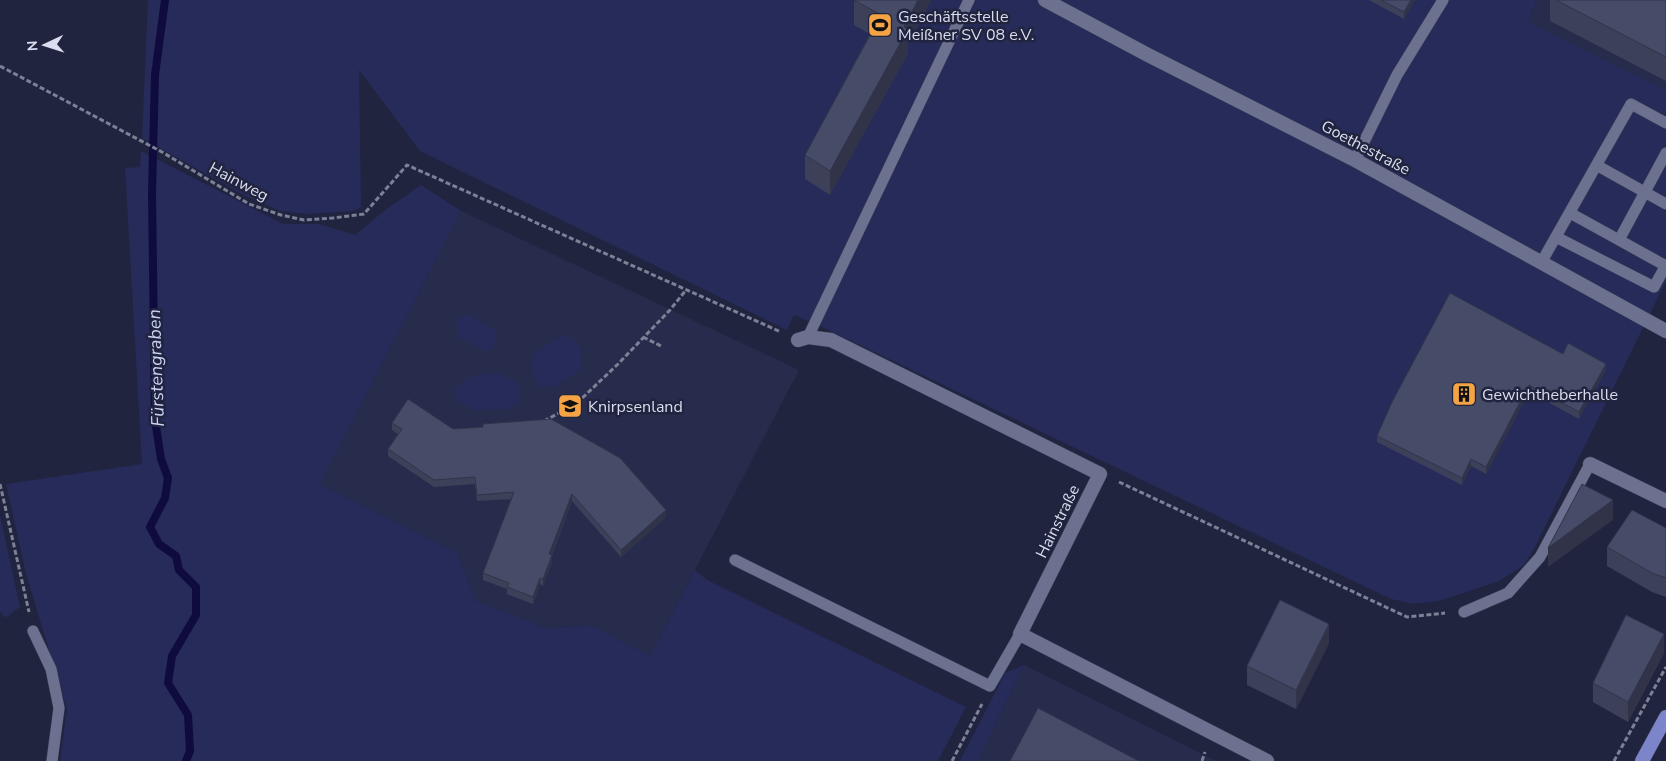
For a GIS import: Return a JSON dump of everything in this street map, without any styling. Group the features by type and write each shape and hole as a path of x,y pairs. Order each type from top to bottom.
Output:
{"main road":[{"path":"1642,761 1666,717"}],"street":[{"name":"Goethestraße","path":"1046,0 1148,55 1355,160 1666,331"},
{"name":"Hainstraße","path":"803,338 831,340 1100,474 1020,634"},
{"path":"1590,464 1666,501"},
{"path":"1020,634 1267,761"}],"lane":[{"path":"803,338 969,0"},
{"path":"1355,160 1397,75 1442,0"},
{"path":"1542,263 1631,104 1666,123"},
{"path":"1619,240 1666,153"},
{"path":"1598,166 1666,204"},
{"path":"1556,237 1654,286 1666,266 1570,213"},
{"path":"1464,612 1508,594 1540,557 1590,464"},
{"path":"735,560 990,686 1020,634"},
{"path":"33,631 51,669 59,708 52,761"}],"path":[{"name":"Hainweg","path":"0,66 139,139 249,204 281,216 304,220 364,214 407,165 686,290"},
{"path":"544,427 544,421 576,404 643,337 686,290 803,338"},
{"path":"643,337 661,346"},
{"path":"1100,474 1407,617 1464,612"},
{"path":"0,484 33,631"},
{"path":"1614,761 1666,667"},
{"path":"952,761 980,710 990,686"}],"shaded area":[{"path":"148,0 1536,0 1529,22 1666,90 1666,281 1533,551 1523,566 1499,581 1439,601 1413,604 1391,599 822,327 794,315 787,330 420,151 359,70 361,207 354,211 308,214 280,211 245,196 142,138"},
{"path":"1536,0 1666,0 1666,90 1529,22"},
{"path":"141,151 283,224 319,224 355,235 385,210 421,185 461,211 320,484 457,552 476,601 546,628 591,625 650,656 695,570 707,580 966,707 938,761 60,761 67,709 26,574 6,484 142,464 125,168 140,167"},
{"name":"Knirpsenland","path":"461,211 799,370 650,656 591,625 546,628 476,601 457,552 320,484"},
{"path":"468,314 495,330 497,338 493,350 484,351 459,337 456,326 459,318"},
{"path":"562,336 572,337 582,350 581,369 555,387 540,386 534,378 532,371 534,352"},
{"path":"497,373 513,379 521,388 519,402 508,409 474,410 458,402 454,392 468,378"},
{"path":"0,515 20,607 5,618 0,611"},
{"path":"1024,665 1216,761 978,761"},
{"path":"1024,665 978,761 960,761 1005,673"}],"building":[{"path":"854,0 918,0 904,27 908,29 830,171 805,155 881,15"},
{"path":"1381,0 1411,0 1404,12"},
{"path":"1556,0 1666,0 1666,57"},
{"name":"Gewichtheberhalle","path":"1450,293 1563,354 1568,343 1606,364 1579,412 1529,385 1486,467 1471,459 1462,478 1377,436 1392,402"},
{"path":"408,399 453,429 483,427 483,424 551,419 620,458 666,510 621,550 572,494 549,554 552,555 543,579 540,578 533,597 507,587 509,583 483,573 514,492 477,495 475,477 434,480 388,449 402,429 392,423"},
{"path":"1582,484 1613,500 1548,548"},
{"path":"1632,510 1666,528 1666,578 1652,573 1607,547"},
{"path":"1280,600 1329,624 1296,690 1247,666"},
{"path":"1626,615 1664,634 1628,702 1593,683"},
{"path":"1038,708 1139,761 1010,761"}],"waterway":[{"name":"Fürstengraben","path":"165,0 155,75 152,193 155,420 161,459 168,478 165,498 150,527 159,544 176,556 179,570 196,587 196,615 172,656 168,683 188,715 190,751 186,761"}],"place":[{"name":"Geschäftsstelle Meißner SV 08 e.V.","path":"880,25"},
{"name":"Gewichtheberhalle","path":"1464,394"},
{"name":"Knirpsenland","path":"570,406"}]}
